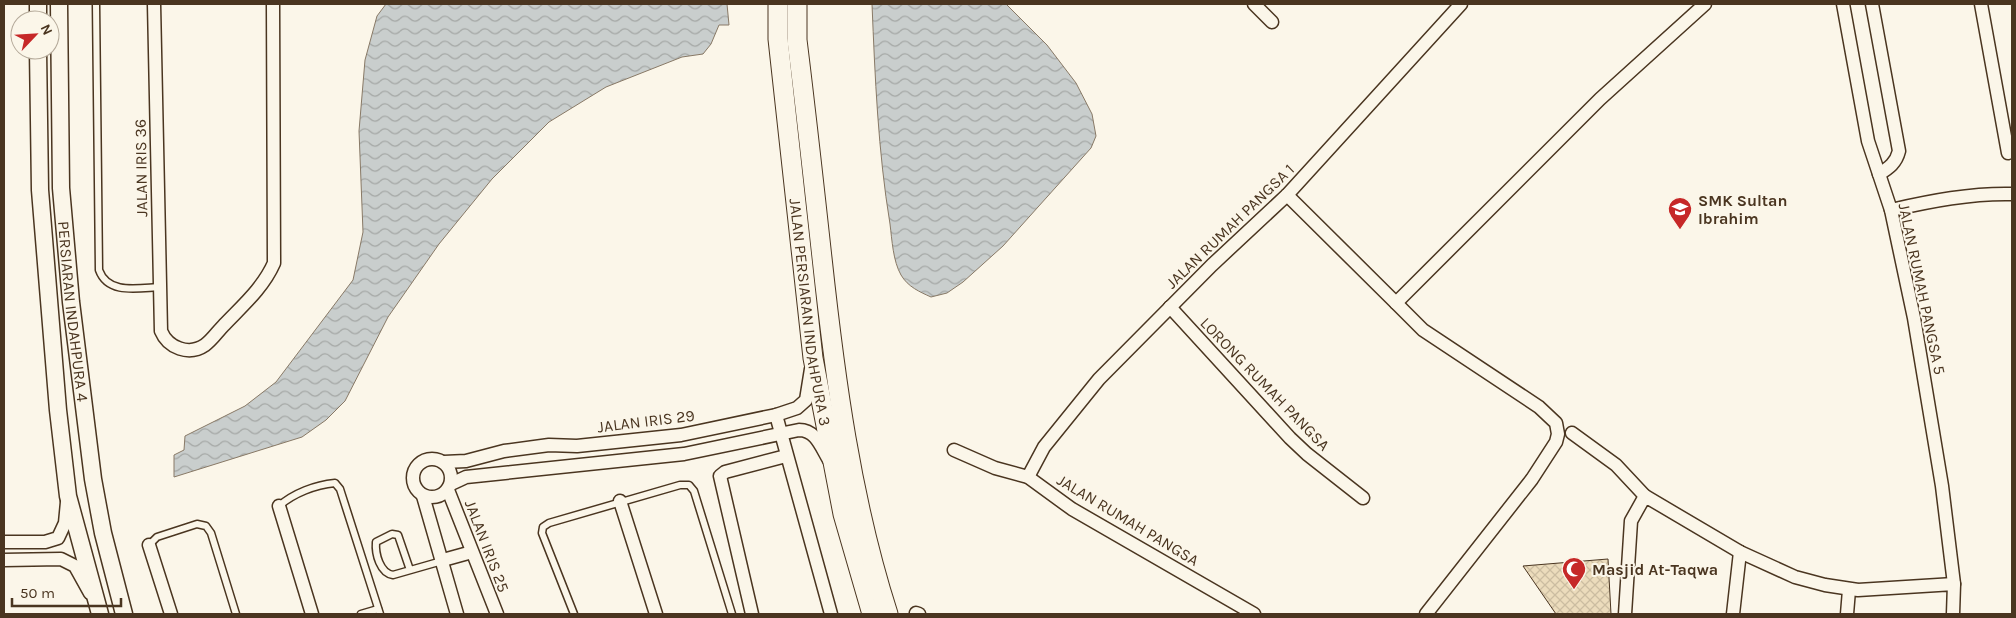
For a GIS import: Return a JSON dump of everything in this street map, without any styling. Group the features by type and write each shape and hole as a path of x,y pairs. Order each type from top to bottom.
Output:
{"main road":[{"name":"JALAN PERSIARAN INDAHPURA 3","path":"778,4 778,39 813,358 843,514 872,614"},
{"name":"JALAN PERSIARAN INDAHPURA 3","path":"797,4 797,40 832,353 842,422 869,546 888,614"}],"street":[{"name":"PERSIARAN INDAHPURA 4","path":"59,4 61,188 71,302 93,479 102,533 124,614"},
{"name":"JALAN IRIS 36","path":"154,4 161,331 164,340 179,349 193,349 206,345 265,281 274,263 273,4"},
{"path":"1254,4 1272,22"},
{"name":"JALAN RUMAH PANGSA 1","path":"1028,477 1044,447 1099,378 1287,195 1461,4"},
{"path":"1396,303 1594,105 1705,4"},
{"name":"JALAN RUMAH PANGSA 5","path":"1843,4 1868,141 1891,210 1928,394 1954,584 1953,614"},
{"path":"1872,4 1899,151 1891,167 1879,174"},
{"path":"1981,4 2008,153"},
{"name":"PERSIARAN INDAHPURA 4","path":"38,60 40,190 58,410 68,496 100,613"},
{"path":"1891,210 1941,198 2012,194"},
{"path":"1287,195 1423,330 1539,407 1556,423 1558,434 1556,442 1532,479 1426,614"},
{"name":"LORONG RUMAH PANGSA","path":"1170,308 1290,438 1307,454 1363,498"},
{"name":"JALAN IRIS 29","path":"444,462 466,461 504,451 549,445 577,446 681,435 776,415 797,408 806,400 813,358"},
{"path":"776,415 831,614"},
{"path":"423,496 439,497 449,487 466,477 684,454 806,430 814,434 833,466"},
{"path":"1572,433 1616,465 1645,496 1740,552 1796,577 1849,590 1954,584"},
{"name":"JALAN RUMAH PANGSA","path":"954,450 995,468 1028,477 1072,509 1254,614"},
{"path":"752,614 720,476 725,472 786,456"},
{"path":"449,487 452,476 444,462 432,458 420,462 416,467 413,479 414,485 423,496 457,614"},
{"name":"JALAN IRIS 25","path":"449,487 496,614"},
{"path":"4,542 45,542 58,538 65,523 68,496"},
{"path":"1625,614 1631,521 1645,496"},
{"path":"620,501 656,614"},
{"path":"279,506 312,614"},
{"path":"149,545 171,614"},
{"path":"443,560 472,552"},
{"path":"1733,614 1740,552"},
{"path":"4,560 61,559 75,566 100,613"},
{"path":"1847,614 1849,590"}],"lane":[{"path":"96,4 99,270 107,283 117,288 160,287"},
{"path":"279,506 289,497 324,484 335,483 340,489 379,612 361,614"},
{"path":"574,614 542,533 543,527 549,523 620,501 680,485 689,485 694,491 732,614"},
{"path":"149,545 156,537 198,524 206,526 211,533 236,614"},
{"path":"410,570 398,535 392,534 376,542 375,547 383,571 393,575 410,570 443,560"}],"water":[{"path":"386,4 727,4 729,25 719,25 711,44 703,54 682,57 606,87 549,122 492,179 439,244 388,317 345,401 326,420 302,437 174,477 174,455 184,450 185,436 245,406 276,382 353,280 363,232 359,131 365,60 377,16"},
{"path":"872,4 1006,4 1047,45 1076,83 1092,114 1096,136 1091,148 1003,246 963,282 947,293 931,297 914,289 907,283 898,269 895,257 880,142"}],"building":[{"name":"Masjid At-Taqwa","path":"1608,559 1611,614 1556,614 1523,566"}],"place":[{"name":"SMK Sultan Ibrahim","path":"1680,230"},
{"name":"Masjid At-Taqwa","path":"1574,590"}]}
